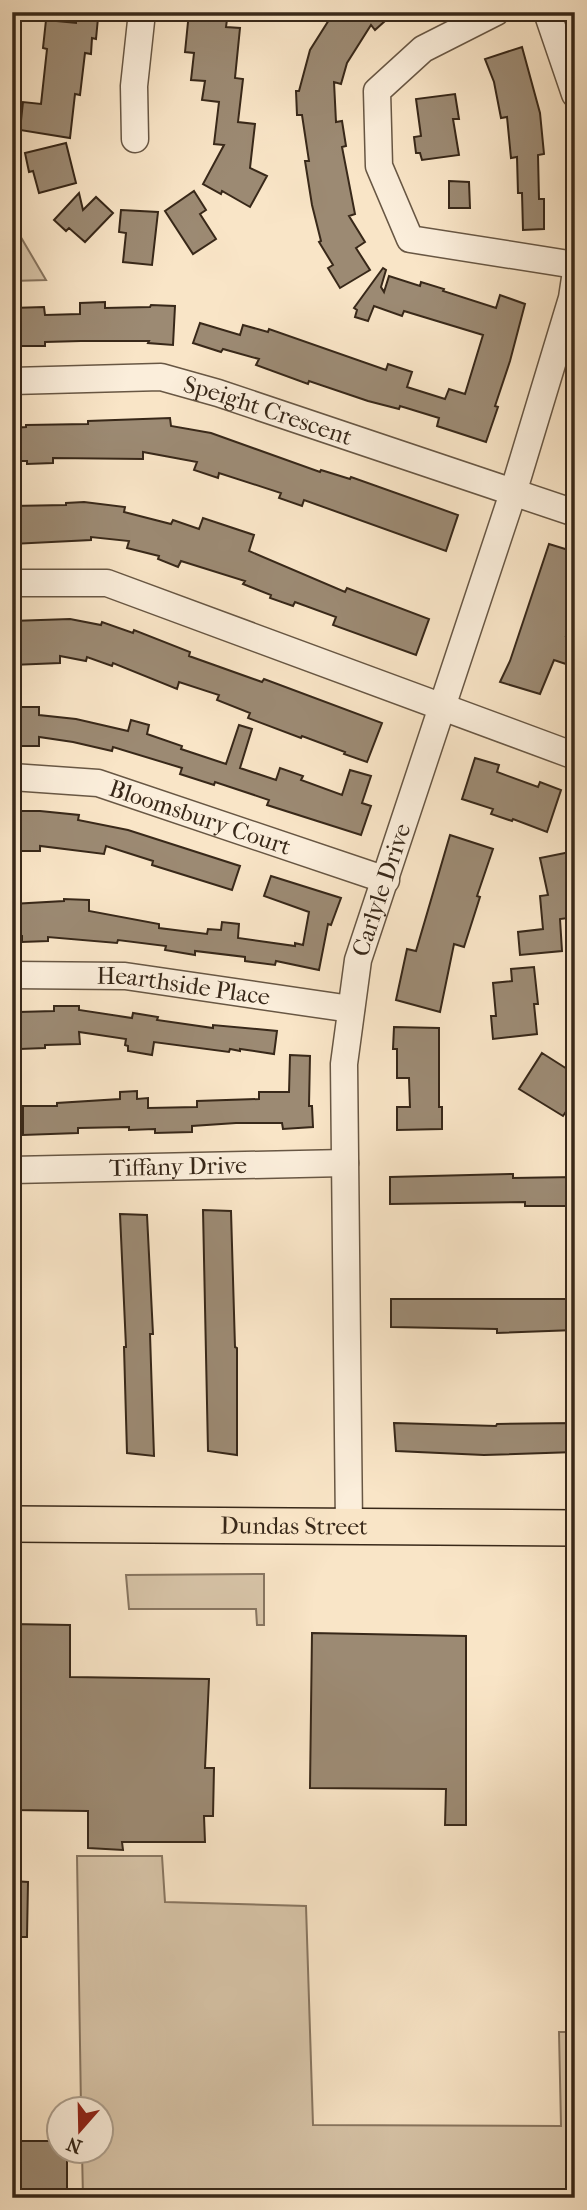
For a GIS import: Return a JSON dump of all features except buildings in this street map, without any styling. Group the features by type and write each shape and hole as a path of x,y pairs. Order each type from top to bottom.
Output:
{"main road":[{"name":"Dundas Street","path":"12,1524 575,1528"}],"street":[{"path":"135,139 134,86 142,12"},
{"path":"496,12 423,49 377,91 379,166 410,239 575,265"},
{"path":"547,12 575,94"},
{"name":"Carlyle Drive","path":"349,1527 344,1064 358,960 513,493 572,298 575,278"},
{"name":"Speight Crescent","path":"12,382 162,377 218,393 575,513"},
{"path":"12,583 107,583 575,757"},
{"name":"Bloomsbury Court","path":"12,777 98,783 386,880"},
{"name":"Hearthside Place","path":"12,975 125,976 351,1009"},
{"name":"Tiffany Drive","path":"12,1170 345,1163"}],"shaded area":[{"path":"12,222 46,280 12,281"},
{"path":"264,1574 264,1625 257,1625 256,1609 129,1609 126,1575"},
{"path":"77,1856 162,1856 165,1902 306,1906 313,2125 561,2126 559,2032 575,2032 575,2198 83,2198 82,2164 116,2164 116,2094 81,2094"}]}
